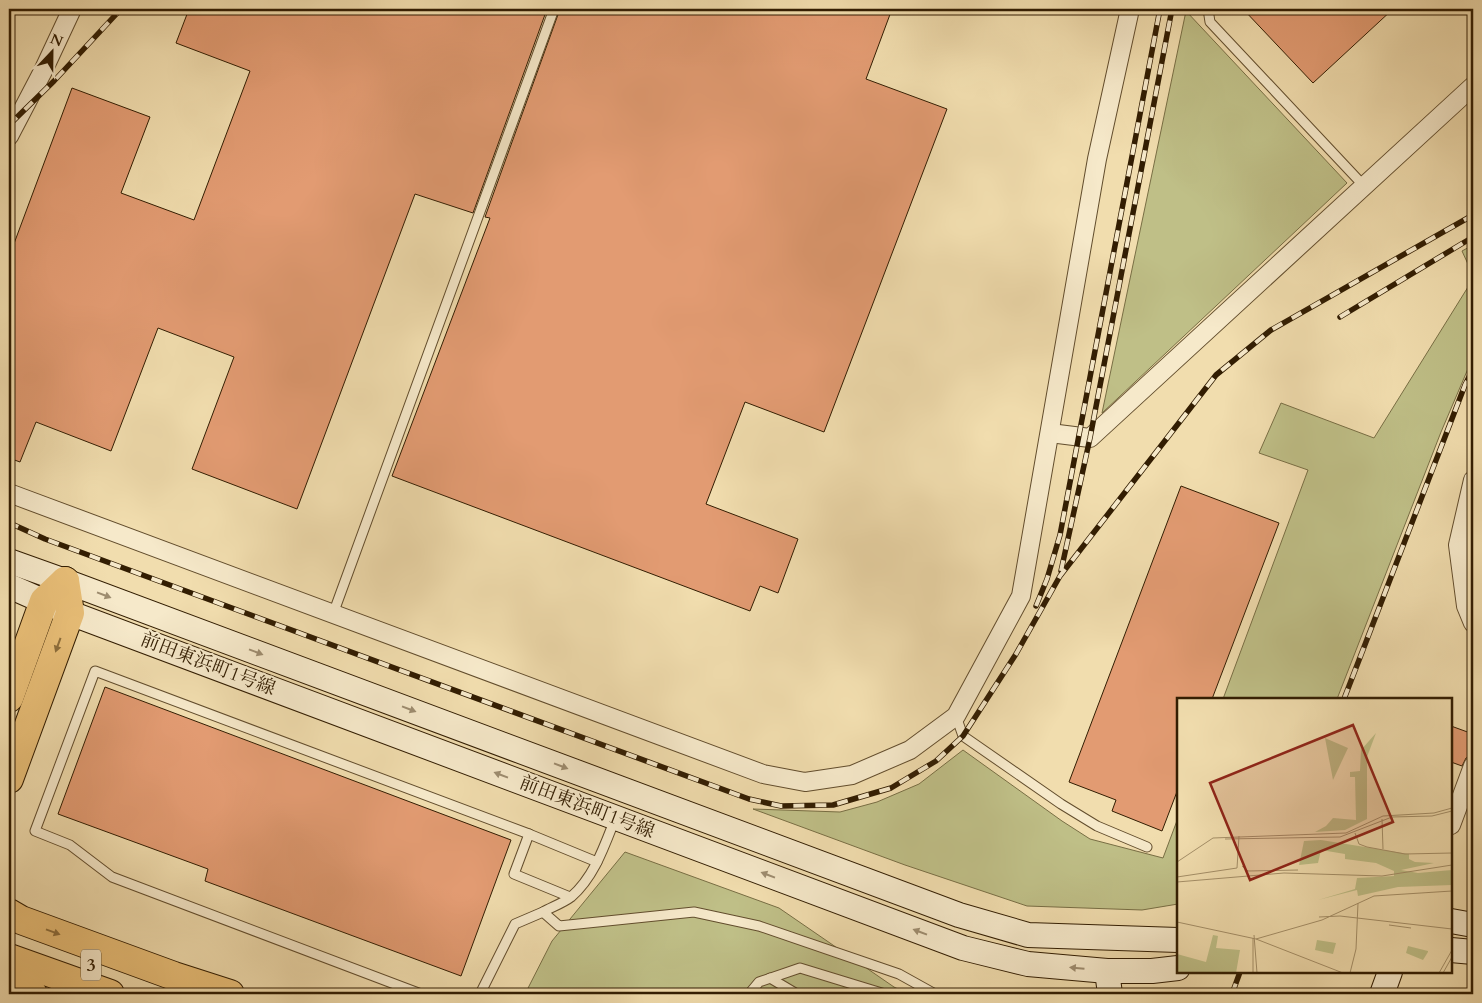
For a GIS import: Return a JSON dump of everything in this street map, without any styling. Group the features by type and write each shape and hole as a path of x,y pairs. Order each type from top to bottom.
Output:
{"highway":[{"path":"9,698 44,601 65,581"},
{"path":"9,779 70,612 65,581"},
{"path":"9,913 21,920 174,985 230,994"},
{"name":"3","path":"9,935 174,985"},
{"name":"3","path":"9,958 110,994"},
{"path":"9,986 33,994"}],"street":[{"path":"9,136 43,71 72,9"},
{"path":"9,493 764,774 806,782 852,775 910,750 956,716 1021,596 1097,159 1130,9"},
{"path":"1050,433 1090,438 1473,86"},
{"path":"1473,480 1466,545 1466,606 1473,623"},
{"name":"前田東浜町1号線","path":"9,562 65,581 959,916 1028,935 1177,940"},
{"name":"前田東浜町1号線","path":"9,586 70,612 964,948 1028,964 1107,971 1152,971 1177,968"},
{"path":"1452,822 1473,766"},
{"path":"1452,921 1473,925"},
{"path":"1452,950 1473,952"},
{"path":"1107,971 1110,994"},
{"path":"1382,994 1390,973"}],"lane":[{"path":"333,614 554,9"},
{"path":"1208,9 1210,22 1364,186"},
{"path":"420,994 112,877 70,845 35,831 95,671 529,834 597,862"},
{"path":"956,716 963,736 1061,804 1097,826 1147,847"},
{"path":"480,994 515,924 543,912 570,897 590,875 604,847 615,818"},
{"path":"529,834 514,874 570,897"},
{"path":"543,912 559,926 694,912 759,926 899,974 935,994"},
{"path":"749,994 759,982 800,968 884,994"},
{"path":"770,978 797,994"}],"green space":[{"path":"1186,11 1347,183 1102,413"},
{"path":"1473,245 1473,275 1462,251"},
{"path":"1473,279 1473,357 1441,432 1337,698 1223,698 1308,470 1259,453 1281,403 1374,438"},
{"path":"963,750 1090,839 1163,858 1177,821 1177,904 1142,910 1027,906 905,865 753,809 840,812 877,802 919,784"},
{"path":"625,852 779,908 894,987 908,994 525,994 552,941"}],"building":[{"path":"189,9 547,9 473,213 415,194 297,509 192,469 234,357 158,328 111,451 36,422 20,462 9,458 9,257 72,88 150,117 121,193 194,220 250,71 176,43"},
{"path":"560,9 892,9 866,79 947,109 824,432 745,402 706,504 798,539 778,593 760,586 750,611 392,476 490,218 485,217"},
{"path":"1243,9 1393,9 1313,83"},
{"path":"1181,486 1279,523 1212,698 1177,698 1177,792 1162,831 1112,811 1116,800 1069,782"},
{"path":"105,687 511,840 461,976 205,881 208,869 58,814"},
{"path":"1452,726 1473,734 1473,756 1466,758 1462,766 1452,762"}],"railway":[{"path":"9,125 54,81 121,9"},
{"path":"1036,606 1047,579 1060,535 1160,9"},
{"path":"1061,571 1090,438 1172,9"},
{"path":"9,521 45,539 749,799 781,806 833,805 891,788 936,761 963,736 1016,654 1060,576 1216,375 1271,330 1473,215"},
{"path":"1340,317 1473,237"},
{"path":"1344,698 1465,385 1473,369"},
{"path":"1232,994 1240,973"}]}
